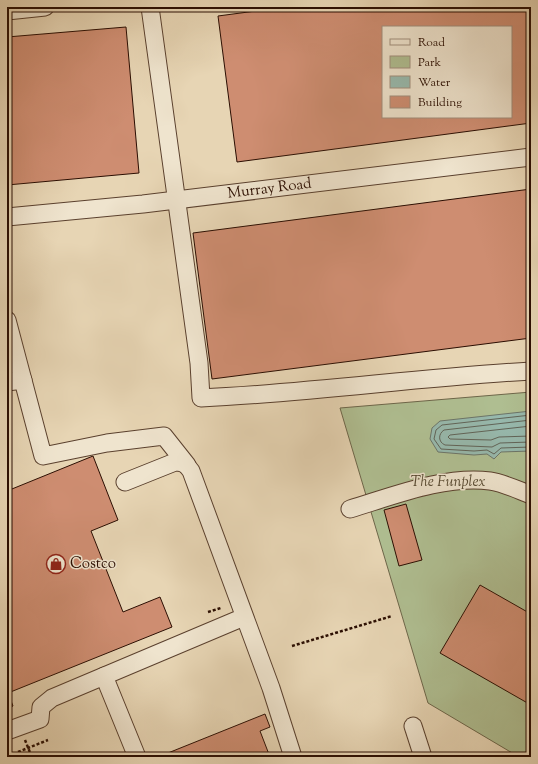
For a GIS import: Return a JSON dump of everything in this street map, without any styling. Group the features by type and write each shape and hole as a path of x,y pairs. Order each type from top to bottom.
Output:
{"street":[{"path":"7,10 45,7"},
{"path":"150,7 200,363 201,398 272,395 406,380 531,371"},
{"name":"Murray Road","path":"7,217 177,200 531,157"},
{"path":"7,320 15,381 43,456 107,443 164,436 191,470 270,688 293,757"},
{"path":"125,482 175,462 182,462 187,465"},
{"path":"350,509 435,484 464,480 492,481 531,495"},
{"path":"7,732 40,719 41,707 52,698 244,617"},
{"path":"104,676 137,757"},
{"path":"413,726 423,757"}],"path":[{"path":"208,612 220,608"},
{"path":"292,646 392,616"},
{"path":"26,740 31,755"},
{"path":"18,752 48,740"}],"green space":[{"name":"The Funplex","path":"531,392 531,757 519,757 428,703 340,408"}],"water":[{"path":"531,411 531,451 501,452 494,459 487,454 474,455 438,452 430,439 432,428 440,421"}],"building":[{"path":"286,7 531,7 531,123 237,162 218,16"},
{"path":"126,27 139,173 7,185 7,37"},
{"path":"531,189 531,338 212,379 193,233"},
{"name":"Costco","path":"93,456 118,520 91,531 123,612 160,597 172,627 8,693 13,706 7,709 7,491"},
{"path":"406,504 422,560 399,566 384,510"},
{"path":"480,585 531,614 531,705 440,653"},
{"path":"265,714 270,727 260,731 270,757 158,757"}],"place":[{"name":"Costco","path":"56,564"}]}
